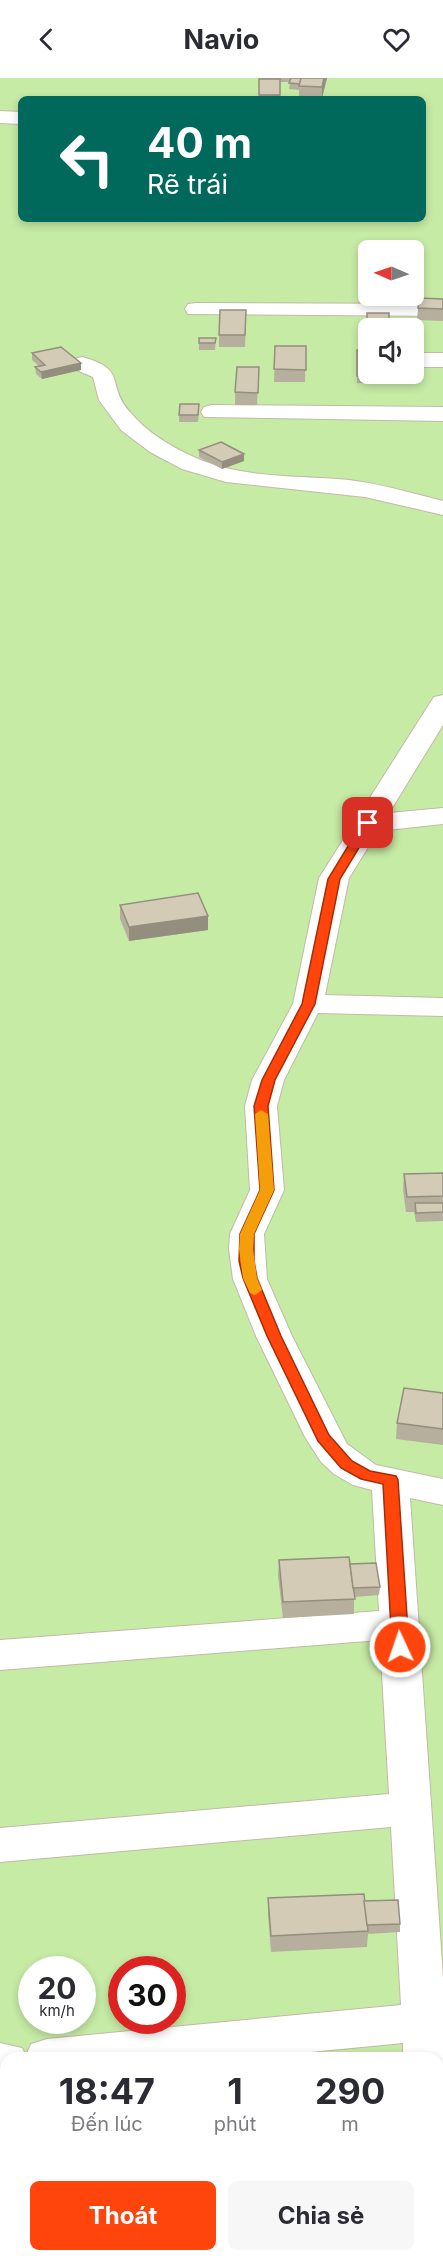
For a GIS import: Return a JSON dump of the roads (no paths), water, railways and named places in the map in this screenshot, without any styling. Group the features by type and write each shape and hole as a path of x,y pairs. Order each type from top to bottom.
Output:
{"street":[{"path":"0,117 18,118"},
{"path":"196,309 443,310"},
{"path":"424,360 443,360"},
{"path":"82,364 93,366 105,376 113,406 128,422 161,450 193,465 219,473 357,489 443,508"},
{"path":"212,412 443,414"},
{"path":"443,703 434,731 368,823 334,879 308,1004 268,1080 261,1106 267,1190 247,1234 246,1261 250,1278 274,1336 323,1437 347,1464 366,1476 443,1492"},
{"path":"368,823 443,816"},
{"path":"308,1004 443,1007"},
{"path":"173,2052 425,2040 390,1480"},
{"path":"0,1656 399,1624"},
{"path":"0,1845 411,1809"}]}
